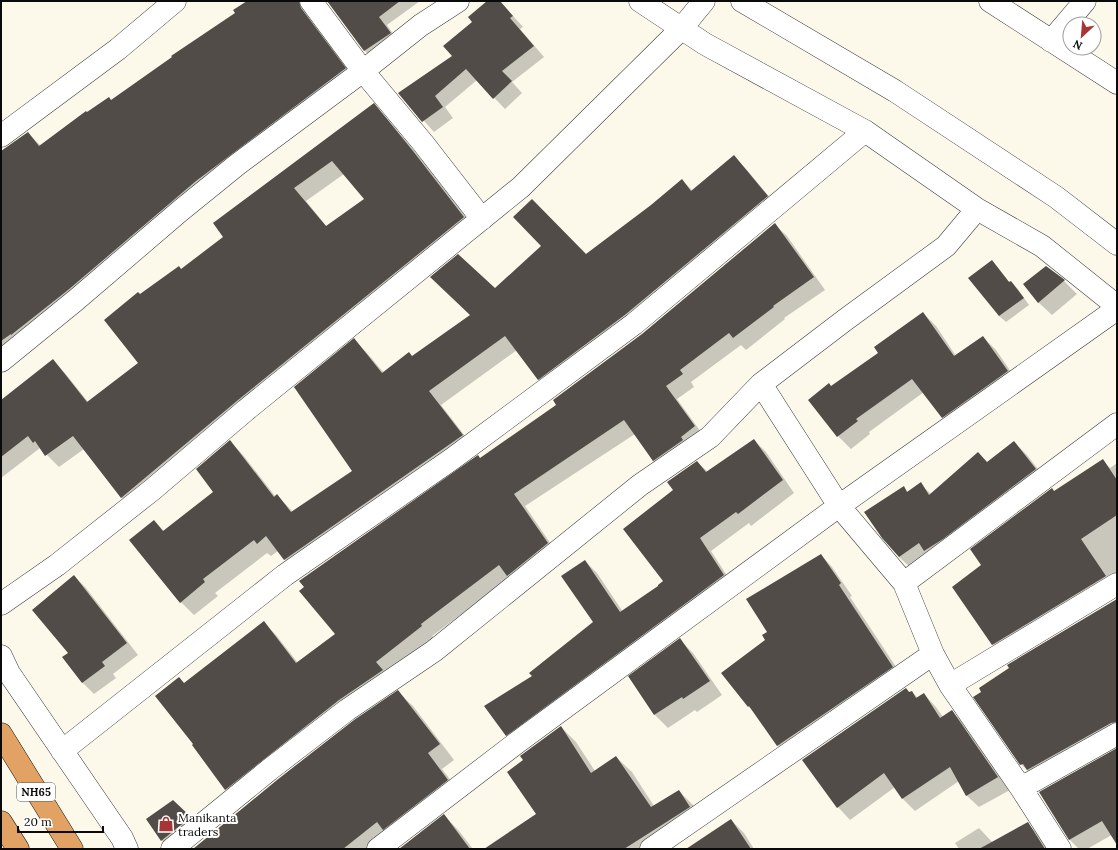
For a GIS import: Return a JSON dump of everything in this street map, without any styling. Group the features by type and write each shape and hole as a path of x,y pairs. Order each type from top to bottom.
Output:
{"highway":[{"name":"NH65","path":"1,734 72,849"},
{"path":"1,822 18,849"}],"street":[{"path":"1,136 118,49 175,1"},
{"path":"311,1 363,71 423,143 482,219"},
{"path":"1,361 238,164 363,71 421,25 458,1"},
{"path":"378,849 519,741 839,506 1117,308 1042,246 977,209 865,131 704,44 640,1"},
{"path":"1,604 57,565 152,490 246,410 521,187 681,29 704,1"},
{"path":"742,1 895,91 1056,197 1117,244"},
{"path":"990,1 1117,83"},
{"path":"1051,41 1085,1"},
{"path":"62,751 285,575 452,459 634,324 865,131"},
{"path":"172,849 268,770 347,710 434,651 640,485 710,438 761,384 946,246 977,209"},
{"path":"761,384 839,506 904,583 933,654 950,685 1021,788 1060,849"},
{"path":"904,583 1117,424"},
{"path":"950,685 1117,584"},
{"path":"651,849 933,654"},
{"path":"1,656 9,673 122,838 127,849"},
{"path":"1021,788 1117,734"}],"building":[{"path":"247,1 299,1 301,8 346,68 196,181 68,290 11,335 1,341 1,151 28,132 39,146 86,111 87,112 109,97 111,100 172,57 171,56 235,13 233,10"},
{"path":"327,1 400,1 379,17 391,33 364,51"},
{"path":"487,1 500,1 513,16 510,18 534,46 502,71 512,81 493,99 466,69 435,96 443,107 422,122 398,93 452,56 443,46 472,22 468,17"},
{"path":"374,103 464,217 238,400 121,498 73,436 45,456 35,441 33,443 28,436 1,457 1,400 53,359 87,402 138,363 104,320 138,292 140,294 179,266 181,269 223,237 213,223","holes":["332,161 364,199 326,226 294,188"]},
{"path":"734,155 768,196 626,314 538,380 505,336 429,391 463,435 284,560 266,536 257,544 254,540 203,579 205,582 180,603 129,540 154,520 163,531 213,492 196,469 230,440 274,497 277,494 291,512 352,471 294,387 354,338 382,373 409,352 412,356 470,315 430,277 458,254 495,288 541,246 513,217 532,199 586,254 651,205 682,179 691,191"},
{"path":"775,223 814,277 773,306 774,307 733,338 729,333 680,370 683,374 666,386 695,426 681,437 683,440 653,461 624,420 514,494 548,543 507,576 499,565 421,624 422,626 376,662 383,670 339,700 225,790 192,745 193,744 155,696 179,677 184,683 264,621 296,663 335,634 299,591 304,587 299,581 478,455 480,458 556,405 553,400 642,334"},
{"path":"992,260 1024,298 999,316 968,278"},
{"path":"1046,266 1065,280 1038,303 1023,284"},
{"path":"923,312 954,356 983,336 1008,371 942,418 912,379 856,419 858,421 837,437 808,400 829,383 831,386 878,353 874,347"},
{"path":"754,439 783,480 738,514 736,512 700,538 724,575 506,736 484,706 532,676 529,673 593,622 561,576 585,560 620,612 658,586 663,581 623,529 673,490 667,482 697,461 706,472"},
{"path":"1014,441 1036,469 943,539 924,551 919,543 899,557 882,538 864,512 904,486 907,492 921,482 929,495 978,452 987,462"},
{"path":"1103,459 1117,480 1117,515 1081,539 1106,576 992,645 952,587 981,565 970,549 1052,488 1054,491"},
{"path":"821,554 841,583 839,585 893,667 777,746 749,706 748,707 721,673 765,640 762,635 767,632 746,599"},
{"path":"74,575 127,643 102,662 105,666 82,683 62,657 68,653 32,610"},
{"path":"1117,599 1117,722 1111,723 1027,770 1023,764 1020,765 973,697 981,692 979,688 1009,668 1007,665"},
{"path":"680,638 710,681 683,699 682,697 654,715 628,676"},
{"path":"906,688 909,692 912,691 916,698 924,693 940,718 952,710 998,777 966,796 950,767 902,799 884,773 837,808 802,760"},
{"path":"398,690 440,744 428,753 448,780 383,830 377,822 343,849 193,849 277,780 354,720"},
{"path":"561,726 591,773 616,756 651,807 679,790 690,807 624,849 484,849 536,814 507,772 523,760 520,756"},
{"path":"1117,748 1117,845 1102,821 1069,840 1039,792"},
{"name":"Manikanta traders","path":"173,800 191,817 161,841 146,819"},
{"path":"444,814 470,849 399,849"},
{"path":"731,819 751,849 686,849"},
{"path":"1028,822 1045,849 979,849"}],"place":[{"name":"Manikanta traders","path":"166,824"}]}
